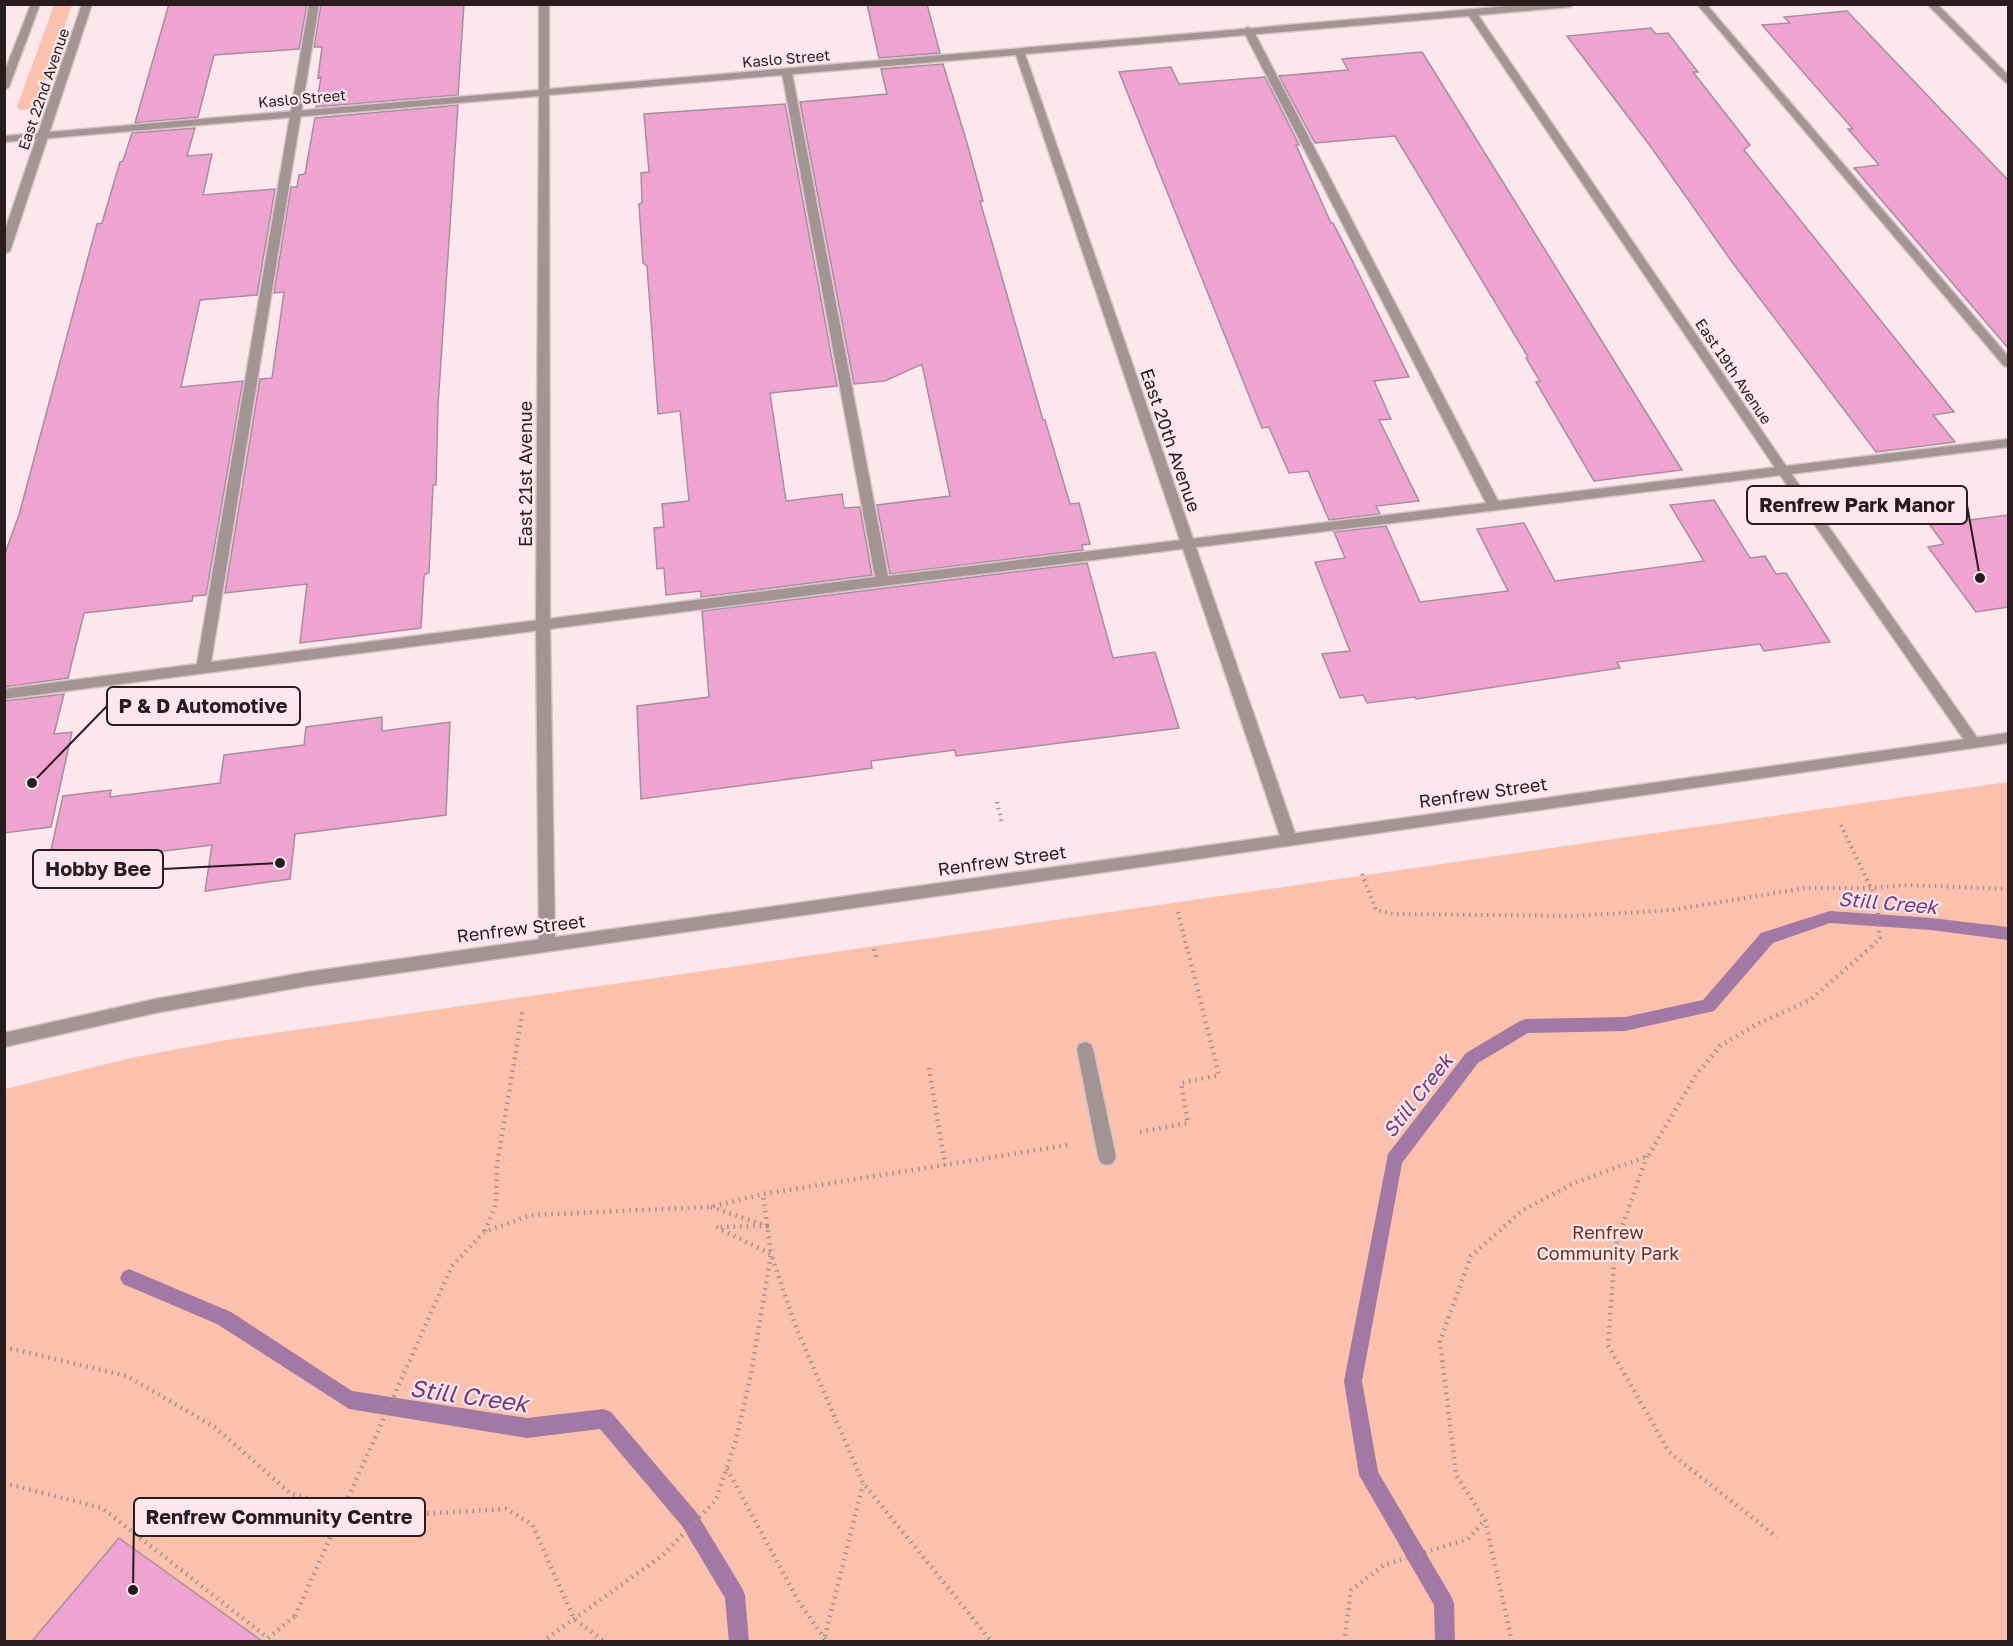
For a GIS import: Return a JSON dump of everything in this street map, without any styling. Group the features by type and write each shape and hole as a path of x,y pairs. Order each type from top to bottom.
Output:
{"street":[{"name":"East 22nd Avenue","path":"4,87 36,4"},
{"name":"East 22nd Avenue","path":"4,251 87,4"},
{"path":"203,669 314,4"},
{"name":"East 21st Avenue","path":"544,4 543,625 547,944"},
{"name":"Kaslo Street","path":"4,139 1570,4"},
{"path":"1701,4 2008,363"},
{"path":"1931,4 2008,80"},
{"name":"East 19th Avenue","path":"1472,13 1784,472 1974,743"},
{"path":"1248,30 1495,507"},
{"name":"East 20th Avenue","path":"1020,53 1289,839"},
{"path":"787,73 882,581"},
{"path":"4,694 882,581 2008,443"},
{"name":"Renfrew Street","path":"4,1040 92,1018 208,996 486,951 2008,738"},
{"path":"1085,1049 1107,1157"}],"path":[{"path":"997,802 1002,824"},
{"path":"1777,1537 1669,1452 1608,1345 1615,1247 1648,1156 1696,1075 1720,1046 1756,1024 1809,1000 1855,963 1880,938 1877,901 1841,825"},
{"path":"1362,874 1376,910 1395,914 1576,916 1673,910 1805,888 1871,888 1907,885 2008,889"},
{"path":"484,1232 531,1215 710,1207 763,1194 1104,1139 1188,1123 1181,1083 1219,1075 1178,912"},
{"path":"874,948 876,957"},
{"path":"4,1483 102,1508 270,1640 295,1616 452,1266 484,1232 496,1204 497,1165 524,1008"},
{"path":"929,1068 945,1165"},
{"path":"1512,1641 1485,1520 1456,1475 1440,1341 1471,1256 1523,1210 1575,1183 1648,1156"},
{"path":"763,1194 771,1254 796,1327 863,1483 993,1641"},
{"path":"710,1207 767,1226"},
{"path":"767,1226 716,1227 771,1254"},
{"path":"542,1641 663,1555 716,1500 727,1469 751,1374 771,1254"},
{"path":"4,1347 127,1376 216,1428 291,1494 386,1516 506,1509 532,1524 574,1619 605,1641"},
{"path":"727,1469 799,1602 826,1639"},
{"path":"826,1639 863,1483"},
{"path":"1344,1641 1351,1590 1384,1565 1468,1539 1485,1520"}],"green space":[{"path":"54,5 72,5 38,104 31,109 20,110 17,107"},
{"name":"Renfrew Community Park","path":"2008,782 2008,1641 5,1642 5,1089 135,1057 227,1040"}],"building":[{"path":"169,4 307,4 299,49 214,55 198,117 135,123"},
{"path":"321,4 464,4 458,95 316,107 321,77 318,78 322,47 314,47"},
{"path":"867,4 927,4 940,53 879,58"},
{"path":"1847,11 2008,180 2008,348 1854,168 1879,165 1848,129 1853,129 1762,25 1790,23 1784,17"},
{"path":"1651,28 1656,34 1668,33 1698,72 1693,72 1750,145 1744,150 1954,412 1933,415 1955,442 1876,452 1732,262 1651,147 1567,36"},
{"path":"1422,52 1682,470 1594,481 1536,382 1540,381 1526,358 1528,357 1395,136 1315,143 1279,76 1348,70 1342,59"},
{"path":"943,64 1043,420 1045,420 1070,504 1079,503 1090,544 1082,545 1083,550 890,574 877,505 950,496 922,364 885,381 854,384 800,102 887,94 881,69"},
{"path":"1171,67 1179,84 1265,77 1299,145 1296,145 1331,223 1356,268 1409,377 1374,381 1391,419 1379,420 1419,501 1376,506 1380,514 1329,520 1308,471 1289,473 1269,427 1262,428 1119,72"},
{"path":"785,104 837,386 770,393 786,501 842,494 844,508 860,507 872,575 701,597 701,591 666,595 664,568 657,569 654,528 664,527 662,504 689,501 680,411 658,414 647,266 643,263 639,204 642,203 641,173 649,172 644,114"},
{"path":"458,105 438,405 436,485 433,485 429,573 424,577 421,628 300,643 307,584 225,593 260,379 272,378 284,292 274,293 291,187 297,187 299,175 305,174 315,118"},
{"path":"195,128 187,156 212,154 203,195 275,189 257,295 200,300 181,387 243,381 206,595 193,596 192,601 84,613 68,678 4,687 4,556 19,515 97,224 102,223 120,162 123,161 132,133"},
{"path":"1714,500 1750,558 1765,556 1776,574 1786,573 1830,642 1764,651 1760,644 1617,662 1620,668 1416,699 1415,697 1367,703 1363,695 1340,698 1322,654 1350,651 1315,562 1345,558 1334,532 1386,526 1420,602 1508,591 1477,529 1524,523 1555,581 1704,561 1670,505"},
{"path":"2008,515 2008,607 1976,612 1928,547 1944,544 1930,525"},
{"path":"1087,563 1113,658 1155,652 1179,728 956,756 955,750 871,761 872,768 641,799 637,706 709,697 702,611"},
{"path":"64,694 54,734 72,732 51,827 4,833 4,701"},
{"path":"382,717 382,731 450,722 446,815 295,834 290,879 205,891 212,845 124,856 123,864 97,867 96,874 85,875 78,881 43,886 63,796 111,790 110,797 220,783 224,755 304,745 306,727"},
{"path":"119,1538 262,1641 32,1641"}],"waterway":[{"name":"Still Creek","path":"1445,1642 1444,1603 1369,1475 1353,1381 1394,1160 1472,1058 1526,1026 1625,1024 1708,1006 1767,938 1830,917 1931,924 2008,934"},
{"name":"Still Creek","path":"129,1278 224,1318 349,1400 527,1428 604,1419 689,1519 735,1595 739,1642"}],"place":[{"name":"Renfrew Park Manor","path":"1980,578"},
{"name":"P & D Automotive","path":"32,783"},
{"name":"Hobby Bee","path":"280,863"},
{"name":"Renfrew Community Centre","path":"133,1590"}]}
